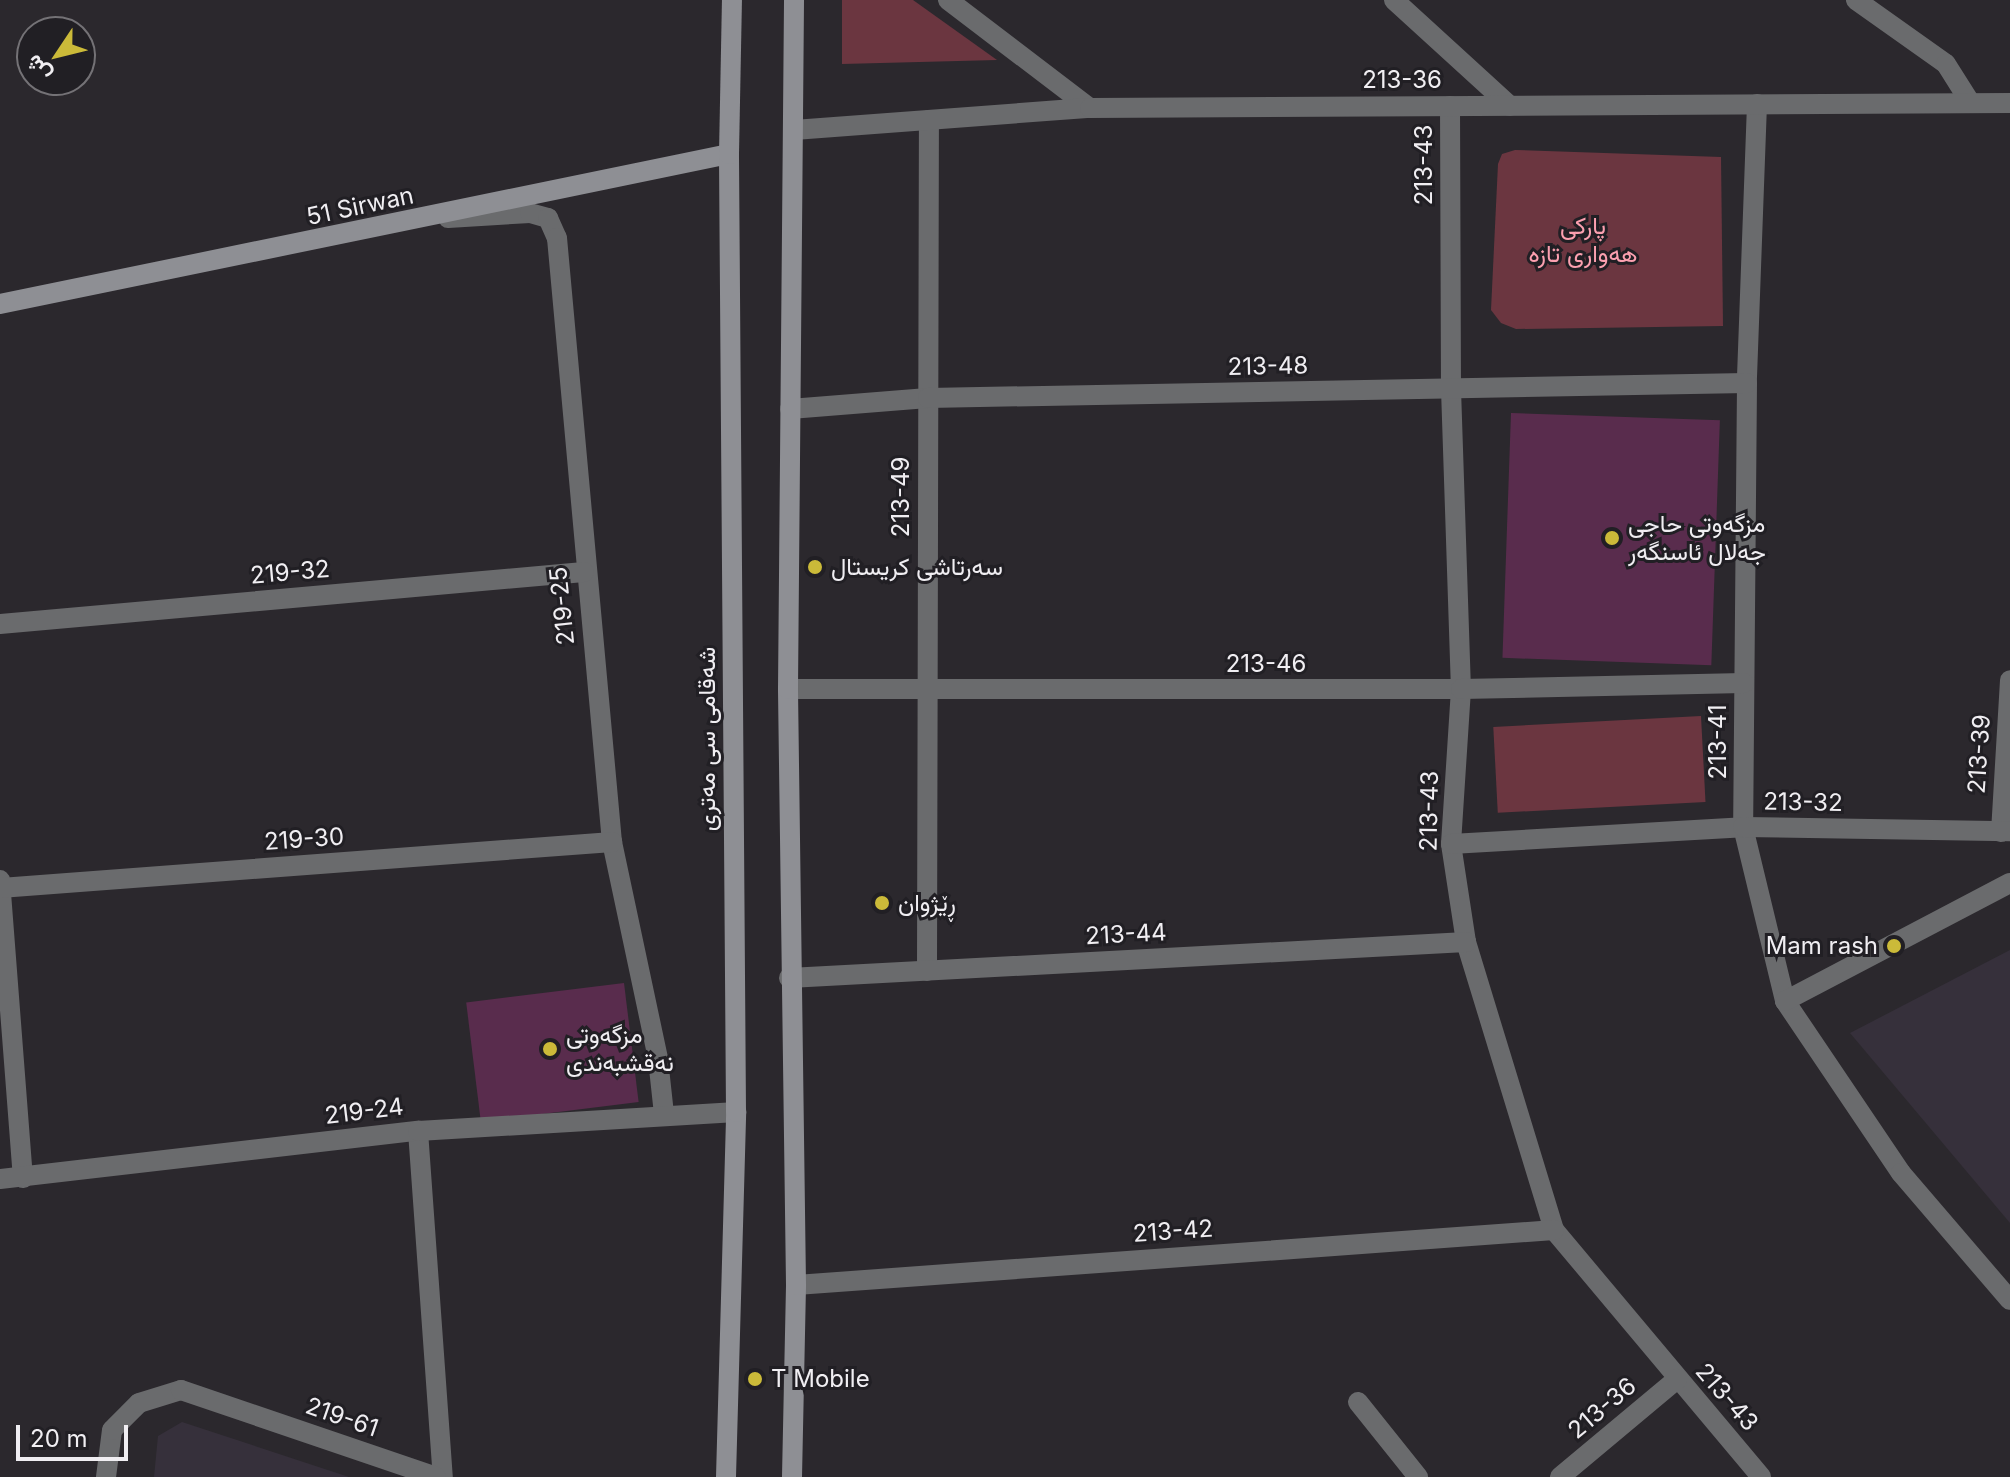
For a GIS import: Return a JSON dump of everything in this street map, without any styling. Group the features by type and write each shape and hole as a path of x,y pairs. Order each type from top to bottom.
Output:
{"main road":[{"name":"شەقامی سی مەتری","path":"726,1477 736,1112 729,154 732,0"},
{"path":"792,1477 796,1285 789,978 788,689 794,0"},
{"name":"51 Sirwan","path":"0,304 729,154"}],"street":[{"path":"948,0 1090,108"},
{"path":"1394,0 1510,106"},
{"path":"1856,0 1946,64 1970,102"},
{"name":"213-36","path":"794,130 1090,108 2010,103"},
{"name":"213-41","path":"1757,104 1747,383 1743,827 1785,1001 1901,1173 2010,1300"},
{"name":"213-43","path":"1450,106 1451,389 1461,689 1451,844 1466,942 1554,1230 1761,1477"},
{"name":"213-49","path":"927,971 929,120"},
{"name":"219-25","path":"420,220 530,213 548,218 557,238 584,572 612,842 658,1059 664,1114"},
{"name":"213-48","path":"790,409 928,398 1747,383"},
{"name":"219-32","path":"0,624 584,572"},
{"name":"213-39","path":"2005,832 2010,680"},
{"name":"213-46","path":"788,689 1461,689 1744,683"},
{"name":"213-32","path":"1451,844 1743,827 2005,832"},
{"name":"219-30","path":"0,888 612,842"},
{"path":"0,880 23,1178"},
{"path":"1785,1001 2010,883"},
{"name":"213-44","path":"789,978 1466,942"},
{"name":"219-24","path":"0,1179 418,1131 736,1112"},
{"path":"418,1131 443,1477"},
{"name":"213-42","path":"796,1285 1554,1230"},
{"name":"213-36","path":"1560,1477 1677,1379"},
{"name":"219-61","path":"106,1477 112,1430 139,1403 181,1390 436,1477"},
{"path":"1358,1402 1418,1477"}],"shaded area":[{"path":"2010,950 2010,1223 1850,1033"},
{"path":"182,1422 349,1477 154,1477 158,1436"}],"green space":[{"path":"842,0 913,0 997,60 842,64"},
{"name":"پارکی هەواری تازە","path":"1515,150 1721,157 1723,326 1516,329 1501,323 1491,310 1498,164 1502,154"},
{"path":"1701,716 1706,802 1498,813 1493,727"}],"building":[{"name":"مزگەوتی حاجی جەلال ئاسنگەر","path":"1511,413 1720,420 1711,665 1502,658"},
{"name":"مزگەوتی نەقشبەندی","path":"624,983 639,1102 481,1121 466,1002"}],"place":[{"name":"مزگەوتی حاجی جەلال ئاسنگەر","path":"1612,538"},
{"name":"سەرتاشی کریستال","path":"815,567"},
{"name":"ڕێژوان","path":"882,903"},
{"name":"Mam rash","path":"1894,946"},
{"name":"مزگەوتی نەقشبەندی","path":"550,1049"},
{"name":"T Mobile","path":"755,1379"}]}
